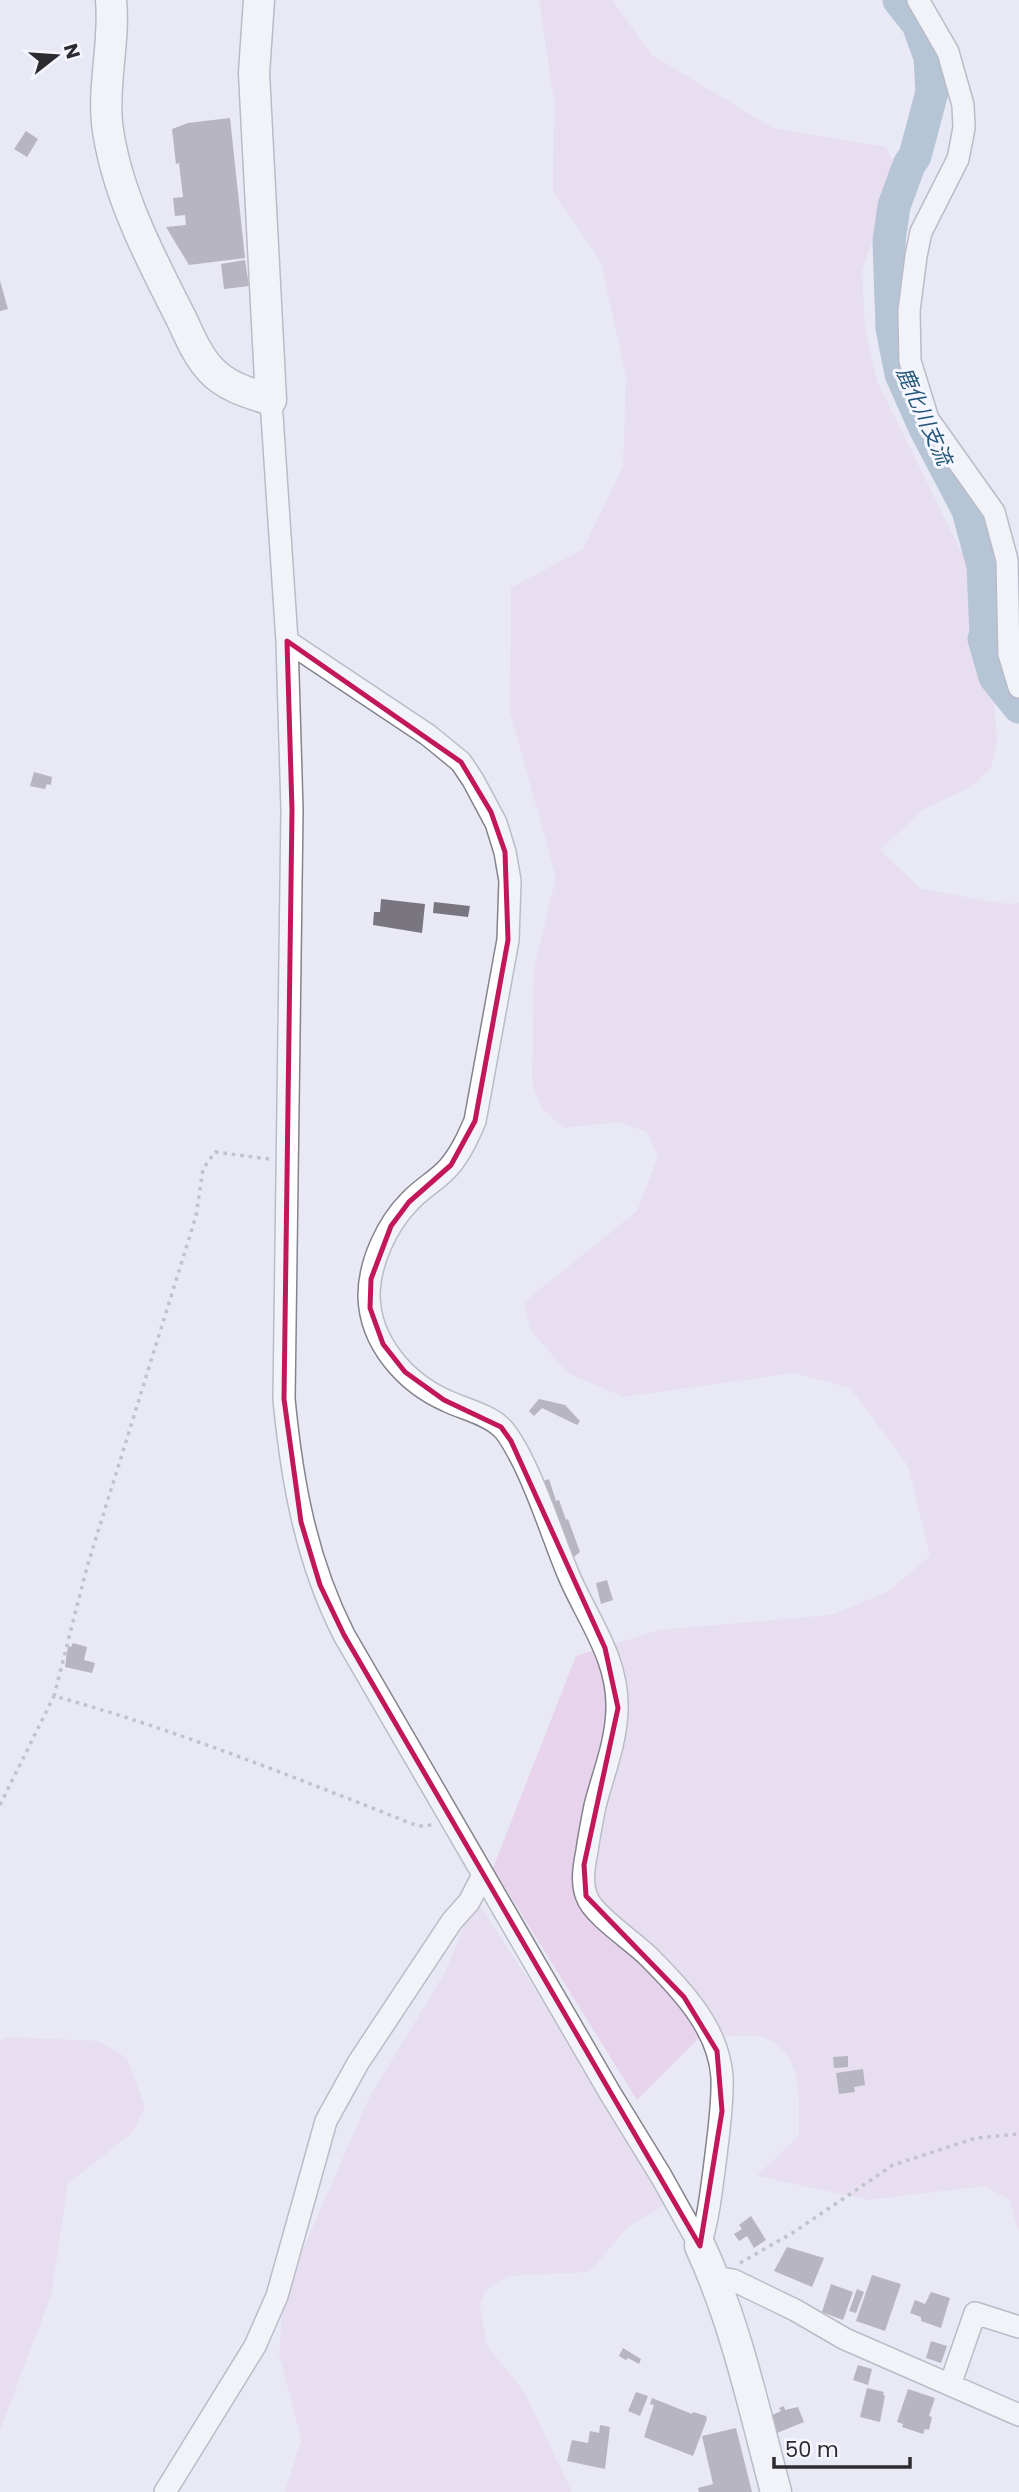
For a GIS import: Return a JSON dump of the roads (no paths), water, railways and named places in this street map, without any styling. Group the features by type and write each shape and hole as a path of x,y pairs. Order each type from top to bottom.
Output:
{"street":[{"path":"111,0 107,120 110,144 127,200 172,301 208,368 220,379 243,391 271,400"},
{"path":"259,0 254,73 271,400 288,641 292,810 284,1399 291,1468 301,1522 320,1584 340,1627 700,2246 714,2277 738,2349 776,2492"},
{"path":"918,0 948,52 963,105 964,128 958,159 921,232 909,312 910,361 928,419 994,512 1007,560 1009,654 1019,687"},
{"path":"288,641 428,735 461,762 491,812 505,852 510,881 508,940 475,1121 451,1165 408,1202 391,1226 375,1260 370,1279 370,1308 383,1344 405,1372 444,1400 501,1427 511,1441 530,1478 570,1578 605,1648 613,1671 618,1709 611,1752 595,1805 584,1864 586,1896 592,1907 647,1956 678,1990 707,2028 717,2051 722,2074 722,2111 708,2218 700,2246"},
{"path":"165,2492 255,2346 277,2296 326,2121 359,2063 452,1921 469,1902 483,1875"},
{"path":"714,2277 733,2280 795,2310 845,2339 1019,2415"},
{"path":"950,2385 975,2313 1019,2326"}],"waterway":[{"name":"鹿化川支流","path":"899,0 918,24 930,57 932,92 915,156 894,206 889,241 892,328 901,374 925,428 968,510 983,566 984,639 995,677 1019,707"}]}
